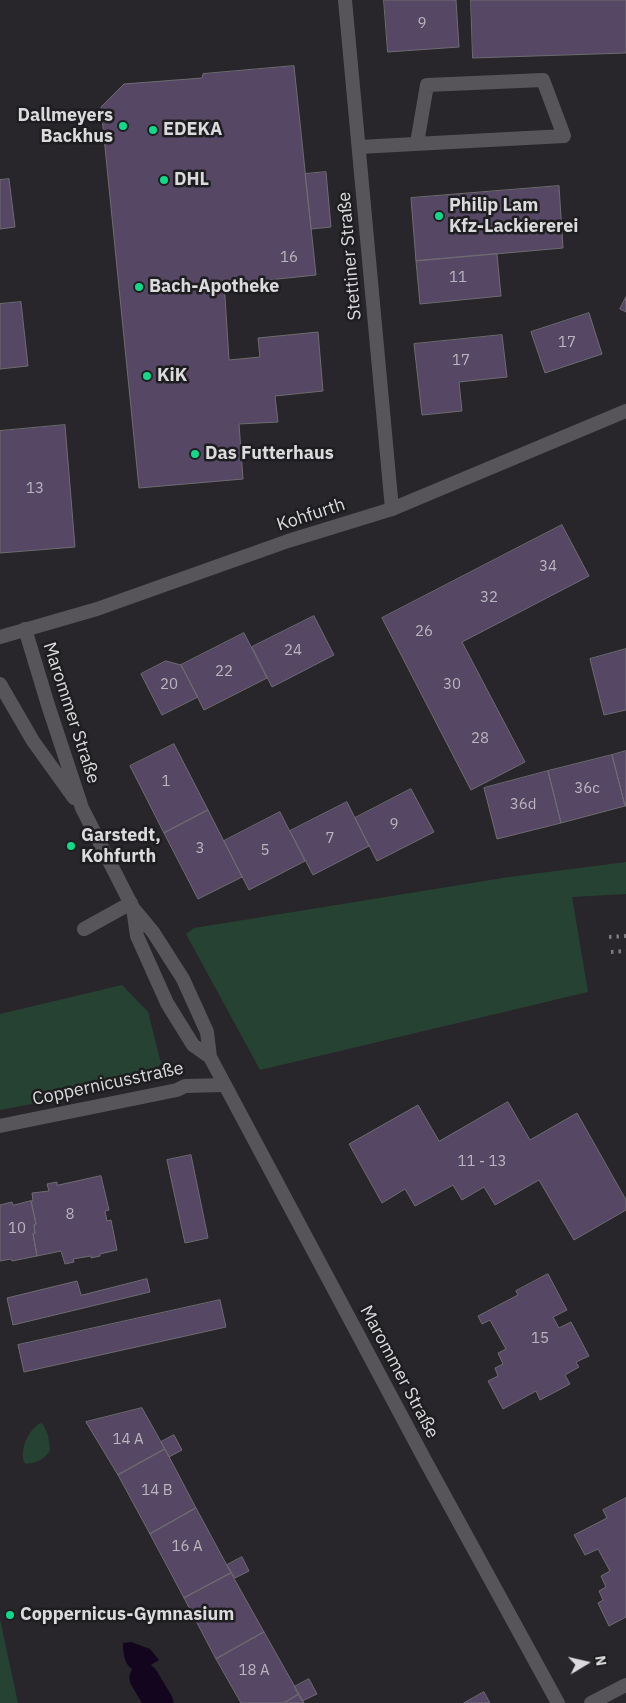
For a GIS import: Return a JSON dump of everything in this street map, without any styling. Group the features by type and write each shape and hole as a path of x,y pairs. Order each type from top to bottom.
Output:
{"street":[{"name":"Stettiner Straße","path":"345,0 392,509"},
{"path":"359,147 564,136 543,80 437,84 427,85 418,143"},
{"name":"Kohfurth","path":"0,637 97,609 288,541 392,509 626,411"},
{"name":"Marommer Straße","path":"25,629 82,808"},
{"name":"Marommer Straße","path":"0,684 33,741 82,808 132,905 153,932 183,979 207,1032 210,1057 224,1085 426,1462 558,1703"},
{"path":"84,929 132,905"},
{"name":"Marommer Straße","path":"132,905 137,936 167,1003 193,1045 210,1057"},
{"name":"Coppernicusstraße","path":"0,1126 177,1090 185,1086 224,1085"},
{"path":"591,1703 626,1685"}],"green space":[{"path":"626,862 626,894 572,897 588,992 260,1070 186,934 194,928 509,877"},
{"path":"122,985 148,1012 161,1063 144,1083 0,1110 0,1014"},
{"path":"40,1423 43,1424 48,1435 50,1450 40,1460 26,1464 23,1451 26,1440 32,1430"},
{"path":"0,1619 18,1703 0,1703"}],"shaded area":[{"path":"131,1642 150,1649 159,1660 144,1669 133,1670 126,1661 123,1651 123,1643"}],"building":[{"path":"384,0 456,0 459,47 388,52"},
{"path":"471,0 626,0 626,53 473,58"},
{"path":"294,66 316,275 259,281 259,290 242,292 240,280 224,281 229,360 260,357 258,338 318,332 323,391 275,396 278,422 239,424 243,479 139,488 101,107 124,84 202,78 203,74"},
{"path":"326,172 331,227 311,229 305,174"},
{"path":"9,179 15,227 0,229 0,180"},
{"path":"559,186 563,248 416,261 411,198"},
{"path":"497,254 501,296 420,304 416,261"},
{"path":"626,297 626,312 620,309"},
{"path":"21,302 28,366 0,369 0,304"},
{"path":"589,313 602,354 545,373 531,332"},
{"path":"502,335 507,377 459,382 462,411 422,415 414,344"},
{"path":"65,425 75,547 0,553 0,431"},
{"path":"562,525 589,576 462,642 525,762 471,790 382,618"},
{"path":"314,616 334,655 272,687 252,647"},
{"path":"244,633 267,678 204,710 181,665"},
{"path":"626,649 626,710 604,715 590,659"},
{"path":"166,661 181,665 198,697 162,715 141,674"},
{"path":"174,744 208,810 164,833 130,766"},
{"path":"626,751 626,806 625,806 612,755"},
{"path":"612,755 625,806 561,823 548,771"},
{"path":"548,771 561,823 497,839 484,788"},
{"path":"411,789 434,832 377,861 355,818"},
{"path":"347,802 369,846 313,875 290,831"},
{"path":"208,810 242,877 198,899 164,833"},
{"path":"280,812 305,861 249,890 224,841"},
{"path":"508,1102 530,1140 577,1113 626,1200 626,1210 574,1240 539,1180 495,1205 484,1187 462,1200 453,1185 415,1206 405,1189 382,1203 349,1144 418,1105 439,1141"},
{"path":"191,1155 208,1238 185,1243 167,1160"},
{"path":"101,1176 109,1210 105,1211 107,1221 111,1220 117,1250 91,1258 91,1256 73,1259 74,1262 65,1264 61,1251 37,1256 33,1234 35,1233 34,1225 36,1224 31,1201 33,1201 32,1193 49,1191 47,1184 57,1182 57,1185"},
{"path":"31,1201 36,1224 34,1225 35,1233 33,1234 37,1256 12,1261 11,1259 0,1261 0,1205 12,1202 13,1205"},
{"path":"548,1274 567,1310 553,1317 559,1328 571,1322 589,1356 576,1362 579,1367 565,1375 570,1384 540,1400 536,1391 503,1409 488,1381 498,1376 495,1368 503,1364 498,1353 506,1349 490,1320 482,1324 478,1316 518,1295 516,1291"},
{"path":"147,1279 150,1292 13,1325 7,1298 77,1281 81,1295"},
{"path":"220,1300 226,1327 24,1372 18,1345"},
{"path":"142,1408 165,1449 118,1475 86,1422"},
{"path":"174,1435 182,1450 169,1457 161,1442"},
{"path":"165,1449 196,1508 150,1534 118,1475"},
{"path":"626,1498 626,1617 609,1626 598,1603 603,1600 599,1591 606,1587 601,1576 610,1571 598,1549 585,1555 574,1535 607,1518 603,1510"},
{"path":"196,1508 231,1573 184,1598 150,1534"},
{"path":"242,1557 249,1571 235,1578 227,1565"},
{"path":"231,1573 264,1632 216,1659 184,1598"},
{"path":"264,1632 299,1694 284,1703 241,1703 216,1659"},
{"path":"309,1679 317,1694 302,1701 294,1687"},
{"path":"484,1692 490,1703 464,1703"},
{"path":"299,1694 304,1703 284,1703"}],"waterway":[{"path":"144,1678 159,1703"}],"railway":[{"path":"609,937 626,936"},
{"path":"611,952 626,951"}],"place":[{"name":"Dallmeyers Backhus","path":"123,126"},
{"name":"EDEKA","path":"153,130"},
{"name":"DHL","path":"164,180"},
{"name":"Philip Lam Kfz-Lackiererei","path":"439,216"},
{"name":"Bach-Apotheke","path":"139,287"},
{"name":"KiK","path":"147,376"},
{"name":"Das Futterhaus","path":"195,454"},
{"name":"Garstedt, Kohfurth","path":"71,846"},
{"name":"Coppernicus-Gymnasium","path":"10,1615"}]}
